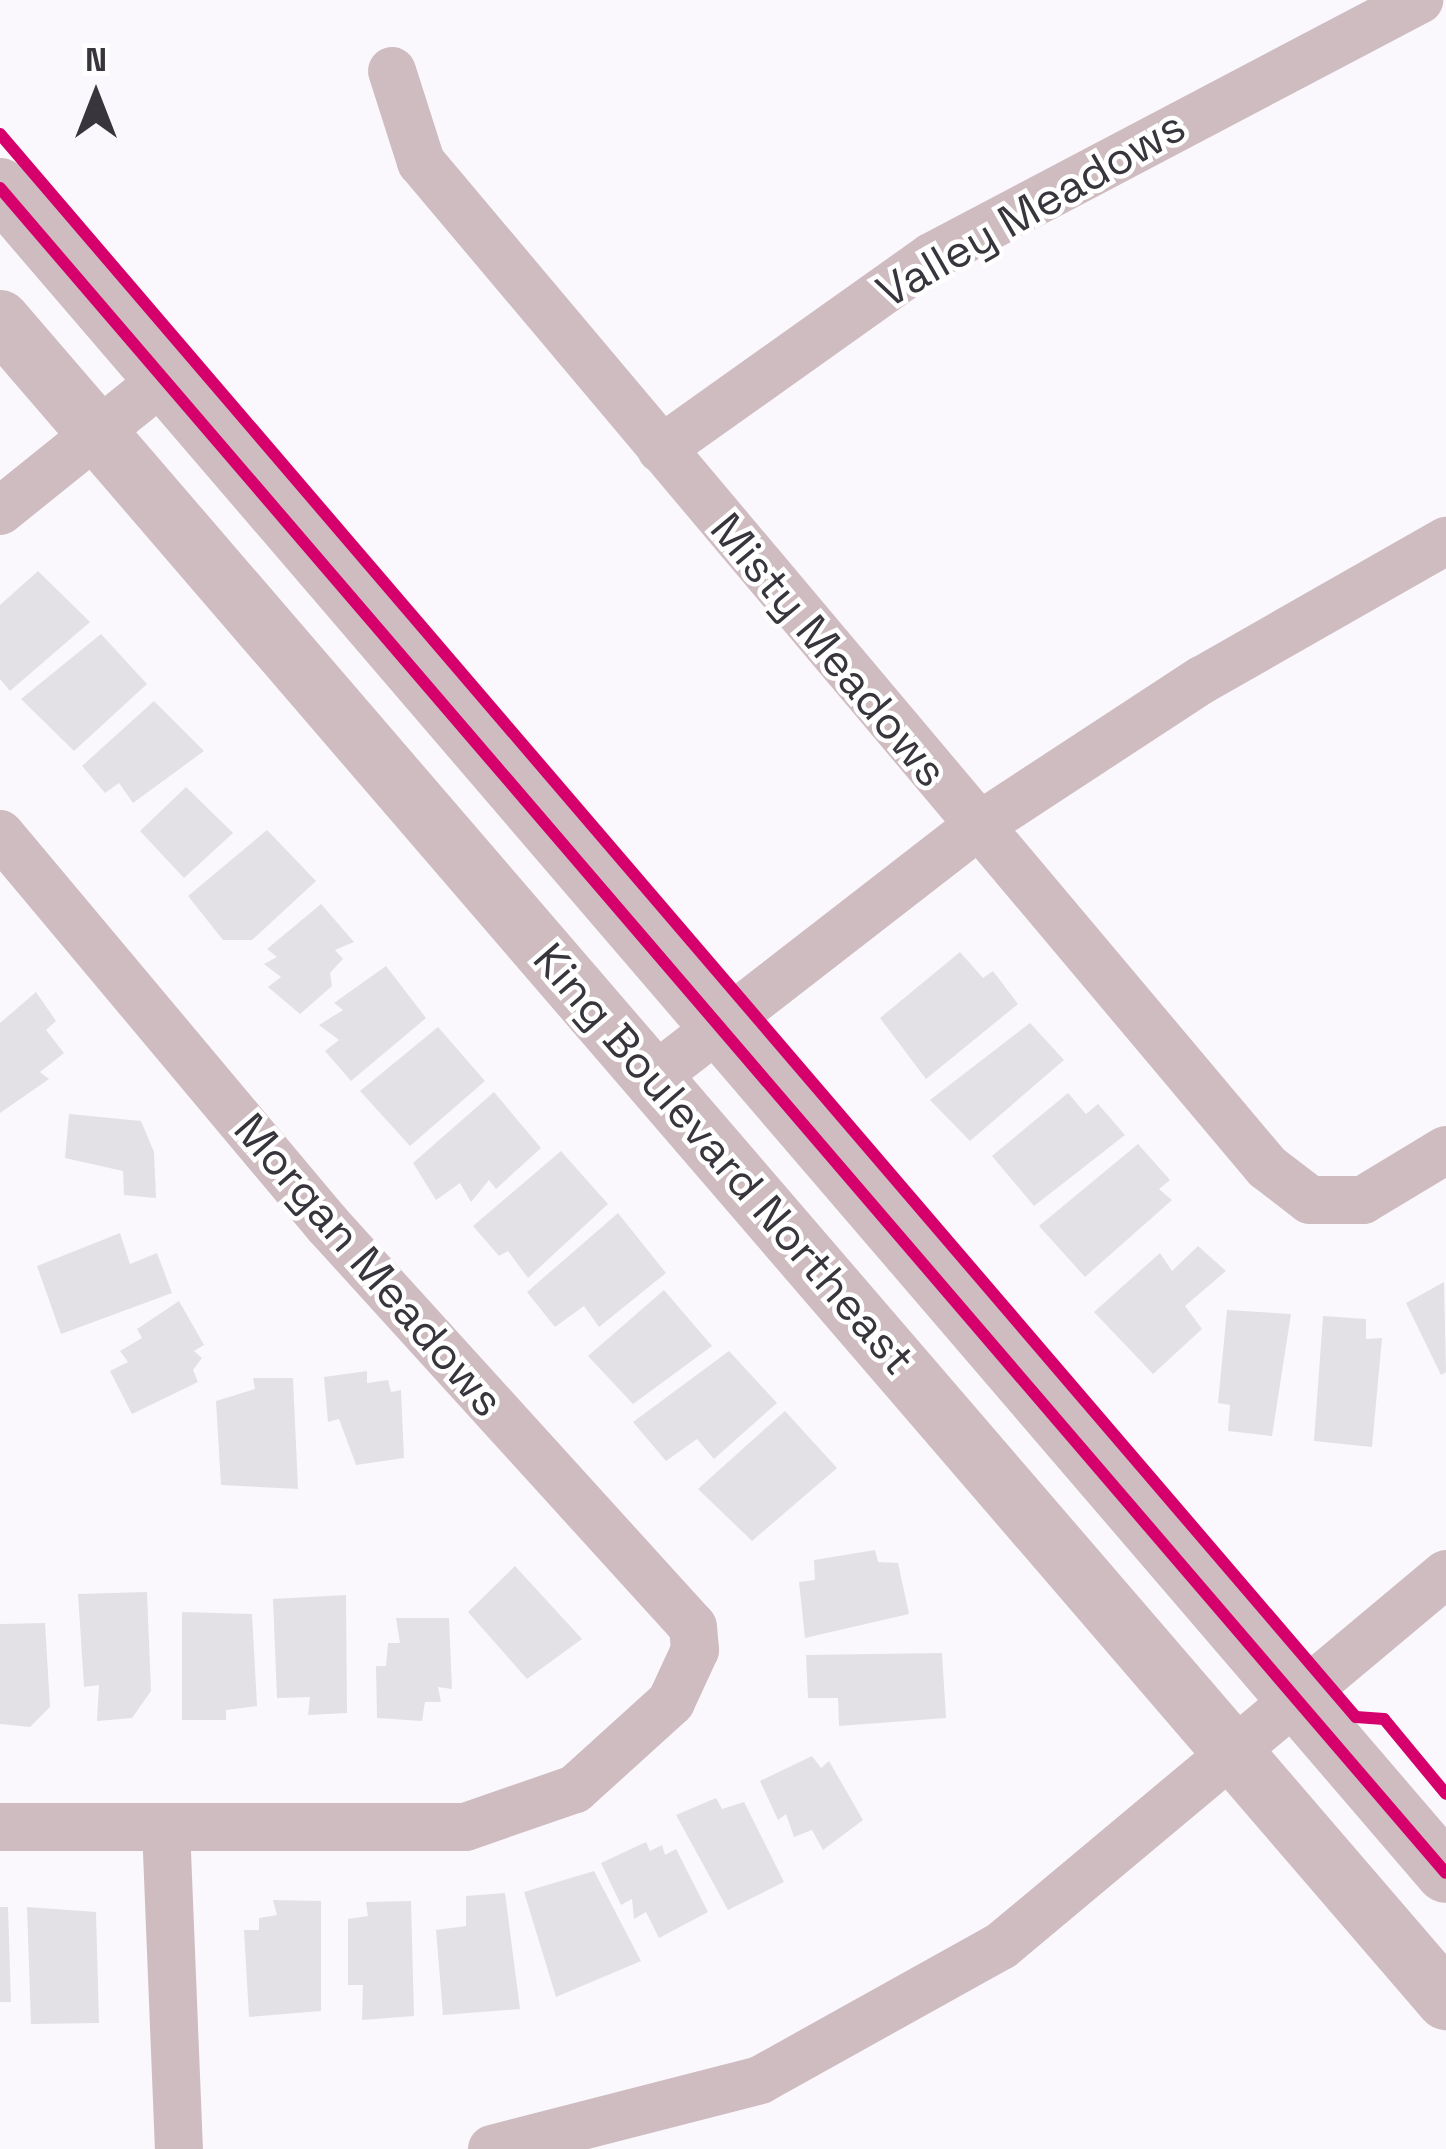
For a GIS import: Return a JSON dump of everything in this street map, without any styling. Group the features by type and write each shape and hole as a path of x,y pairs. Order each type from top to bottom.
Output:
{"street":[{"name":"Valley Meadows","path":"661,448 931,257 1419,0"},
{"name":"Misty Meadows","path":"392,71 421,162 976,827 1267,1167 1310,1200 1363,1200 1446,1150"},
{"name":"King Boulevard Northeast","path":"0,188 1446,1874"},
{"name":"King Boulevard Northeast","path":"0,320 1446,2000"},
{"path":"0,511 95,429 164,379"},
{"path":"653,1078 722,1030 976,827 1202,680 1446,541"},
{"name":"Morgan Meadows","path":"0,834 327,1224 693,1627 695,1650 671,1702 575,1789 465,1827 166,1827"},
{"path":"492,2149 760,2080 1001,1946 1446,1574"},
{"path":"0,1827 166,1827 178,2149"}],"building":[{"path":"38,571 90,622 10,691 0,679 0,605"},
{"path":"101,634 147,684 74,751 21,699"},
{"path":"154,701 204,751 133,803 119,783 105,793 82,766"},
{"path":"186,787 233,833 184,878 140,831"},
{"path":"267,830 316,881 252,940 223,940 188,896"},
{"path":"321,904 354,942 335,950 343,959 330,973 332,986 300,1014 268,987 281,977 264,964 277,957 267,949"},
{"path":"960,952 983,978 993,971 1018,1004 926,1079 880,1018"},
{"path":"386,966 426,1018 351,1081 325,1051 339,1040 319,1025 343,1010 334,1003"},
{"path":"36,992 56,1021 46,1030 64,1053 40,1072 49,1079 0,1113 0,1023"},
{"path":"1030,1023 1064,1060 970,1141 930,1100"},
{"path":"438,1027 485,1081 410,1146 360,1091"},
{"path":"494,1092 541,1148 496,1189 489,1180 471,1202 460,1183 436,1200 413,1163"},
{"path":"1068,1093 1086,1114 1098,1104 1125,1135 1034,1206 992,1156"},
{"path":"69,1114 141,1121 154,1152 156,1198 124,1195 123,1171 65,1158"},
{"path":"1138,1144 1170,1180 1159,1189 1172,1200 1085,1277 1039,1226"},
{"path":"561,1151 608,1204 528,1278 508,1251 499,1256 473,1226"},
{"path":"618,1213 666,1273 599,1327 584,1306 555,1327 527,1292"},
{"path":"120,1233 130,1264 157,1253 172,1293 61,1334 37,1266"},
{"path":"1198,1246 1226,1271 1185,1306 1202,1329 1153,1374 1094,1312 1160,1253 1172,1271"},
{"path":"1444,1282 1446,1372 1441,1375 1406,1303"},
{"path":"664,1290 712,1346 633,1404 588,1356"},
{"path":"179,1301 204,1345 194,1351 202,1358 193,1370 198,1382 132,1414 110,1371 128,1362 120,1351 142,1338 137,1329"},
{"path":"1227,1310 1291,1314 1272,1436 1228,1431 1230,1405 1218,1403"},
{"path":"1323,1316 1366,1319 1366,1339 1382,1338 1372,1447 1314,1441"},
{"path":"729,1351 777,1403 714,1459 697,1439 666,1461 633,1422"},
{"path":"367,1371 367,1383 388,1380 391,1392 401,1390 404,1458 356,1465 339,1419 328,1422 324,1377"},
{"path":"253,1378 293,1378 298,1489 221,1485 216,1401 255,1389"},
{"path":"785,1411 837,1468 752,1541 698,1489"},
{"path":"875,1550 878,1562 898,1563 909,1614 805,1638 799,1582 815,1580 814,1560"},
{"path":"515,1566 582,1639 527,1679 468,1612"},
{"path":"147,1592 151,1691 132,1718 97,1721 99,1685 84,1687 78,1594"},
{"path":"346,1595 347,1713 308,1715 310,1697 277,1698 273,1599"},
{"path":"182,1612 252,1614 257,1706 226,1710 226,1720 182,1720"},
{"path":"396,1618 449,1618 452,1689 438,1687 441,1702 425,1702 422,1721 377,1718 376,1666 386,1666 388,1643 400,1643"},
{"path":"45,1623 50,1707 30,1727 0,1724 0,1624"},
{"path":"942,1653 946,1718 839,1726 838,1698 808,1698 806,1655"},
{"path":"812,1756 821,1768 829,1761 863,1820 823,1850 812,1830 794,1837 786,1814 778,1820 760,1781"},
{"path":"716,1798 722,1809 744,1802 784,1882 728,1910 676,1815"},
{"path":"646,1842 650,1851 662,1845 665,1855 676,1849 708,1912 659,1938 646,1912 634,1919 632,1899 621,1905 601,1863"},
{"path":"594,1871 641,1961 556,1997 524,1892"},
{"path":"505,1893 520,2009 443,2015 436,1930 466,1926 466,1896"},
{"path":"273,1900 321,1901 321,2011 249,2017 244,1930 259,1930 259,1918 277,1915"},
{"path":"411,1901 414,2016 362,2020 363,1985 348,1985 348,1919 368,1916 366,1902"},
{"path":"0,1907 8,1907 11,2002 0,2002"},
{"path":"27,1907 96,1912 99,2023 31,2024"}],"cycle path":[{"path":"0,134 1356,1717 1384,1719 1446,1794"},
{"path":"0,188 1446,1873"}]}
